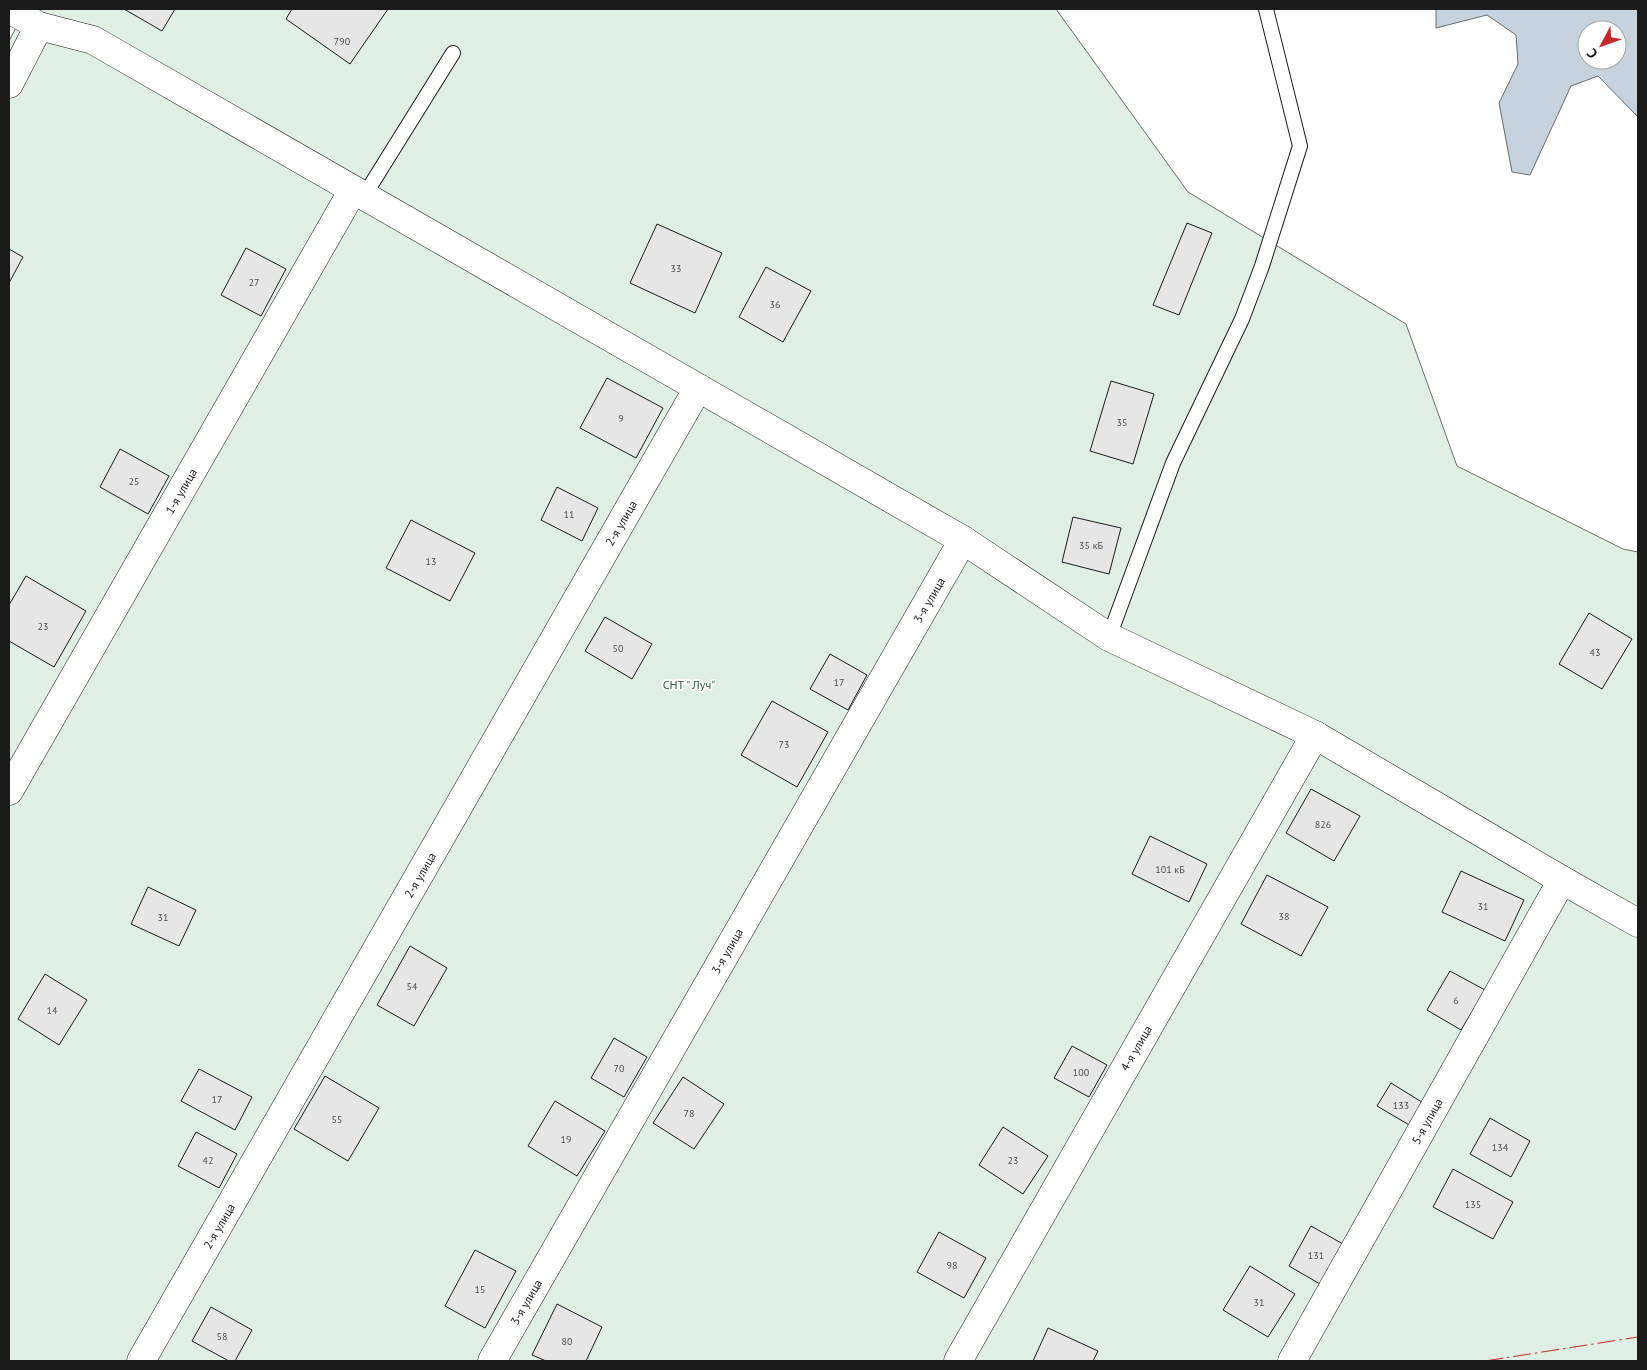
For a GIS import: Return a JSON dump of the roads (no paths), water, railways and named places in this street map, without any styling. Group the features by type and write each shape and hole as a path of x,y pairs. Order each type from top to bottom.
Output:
{"street":[{"path":"9,9 39,26 93,40 963,540 1109,637 1315,735 1562,880 1638,922"},
{"path":"9,84 39,26"},
{"name":"1-я улица","path":"9,791 359,193"},
{"name":"2-я улица","path":"141,1361 698,388"},
{"name":"3-я улица","path":"492,1361 963,540"},
{"name":"4-я улица","path":"958,1361 1315,735"},
{"name":"5-я улица","path":"1292,1361 1562,880"}],"lane":[{"path":"1109,637 1173,463 1242,319 1262,266 1300,146 1266,9"},
{"path":"359,193 453,53"}],"park label":[{"name":"СНТ \" Луч\"","path":"689,684"}]}
